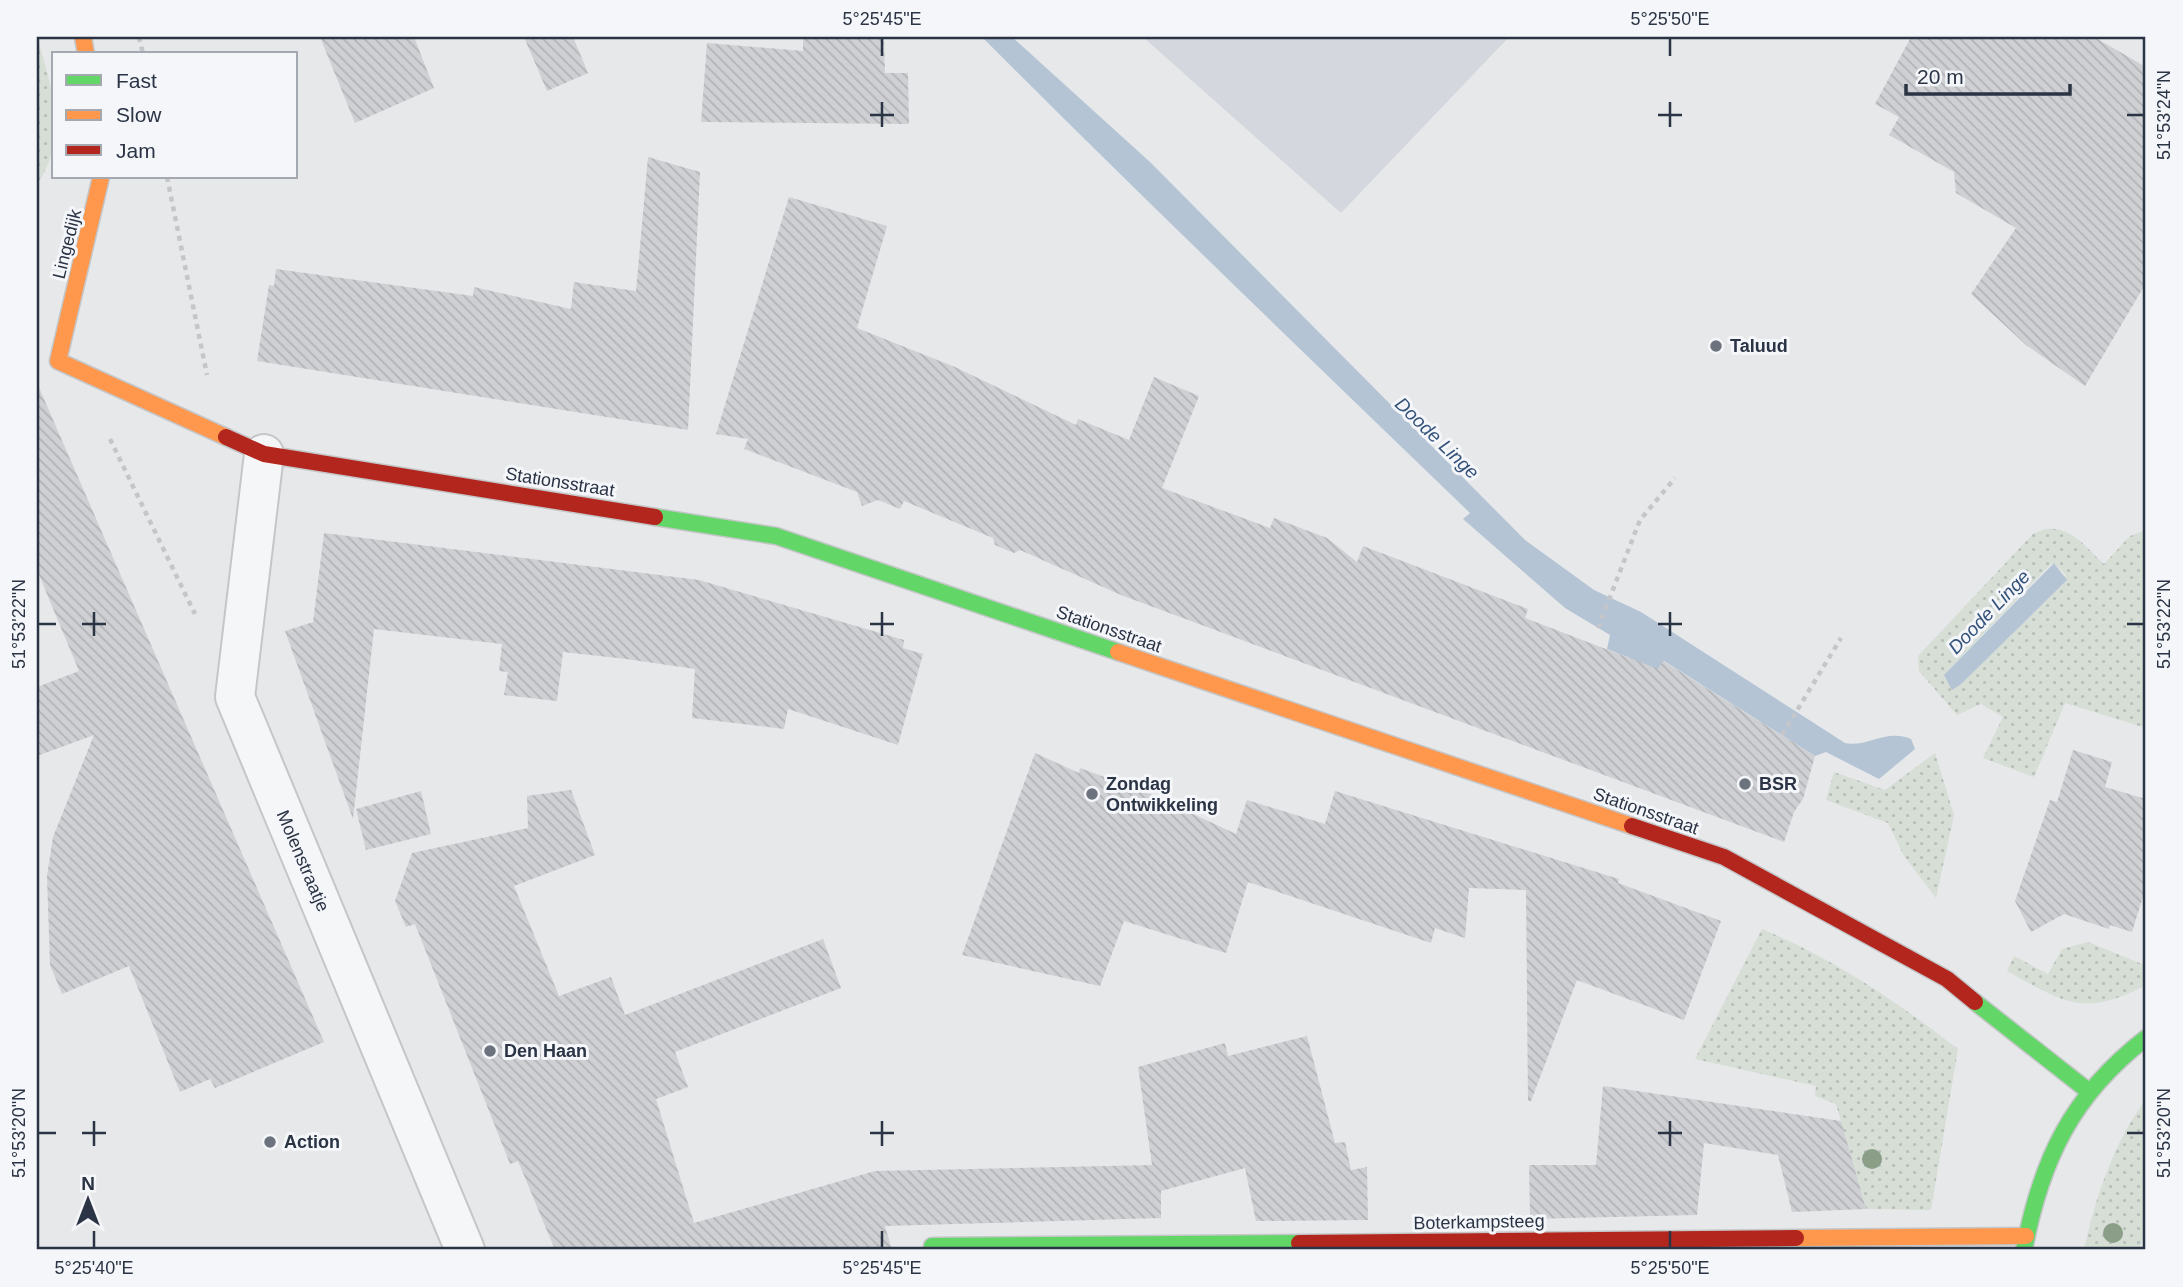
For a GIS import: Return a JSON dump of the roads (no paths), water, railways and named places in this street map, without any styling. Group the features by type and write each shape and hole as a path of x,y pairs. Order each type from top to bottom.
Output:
{"street":[{"name":"Lingedijk","path":"57,360 101,178"},
{"name":"Stationsstraat","path":"57,360 264,454 776,536 1724,857 1947,979 2087,1090"},
{"name":"Molenstraatje","path":"264,454 235,697 465,1250"},
{"path":"2025,1243 2045,1167 2087,1090 2146,1038"},
{"name":"Boterkampsteeg","path":"932,1246 2025,1243"}],"water":[{"path":"982,37 1012,37 1150,162 1525,540 1594,590 1641,612 1845,743 1902,736 1911,739 1915,749 1879,779 1826,752 1815,756 1664,661 1654,675 1628,666 1630,658 1607,649 1610,635 1565,608 1463,519 1470,513"},
{"path":"2054,563 2067,580 1952,690 1944,675"}],"place":[{"name":"Taluud","path":"1716,346"},
{"name":"BSR","path":"1745,784"},
{"name":"Zondag Ontwikkeling","path":"1092,794"},
{"name":"Den Haan","path":"490,1051"},
{"name":"Action","path":"270,1142"}],"water label":[{"name":"Doode Linge","path":"1437,438"},
{"name":"Doode Linge","path":"1989,612"}]}
